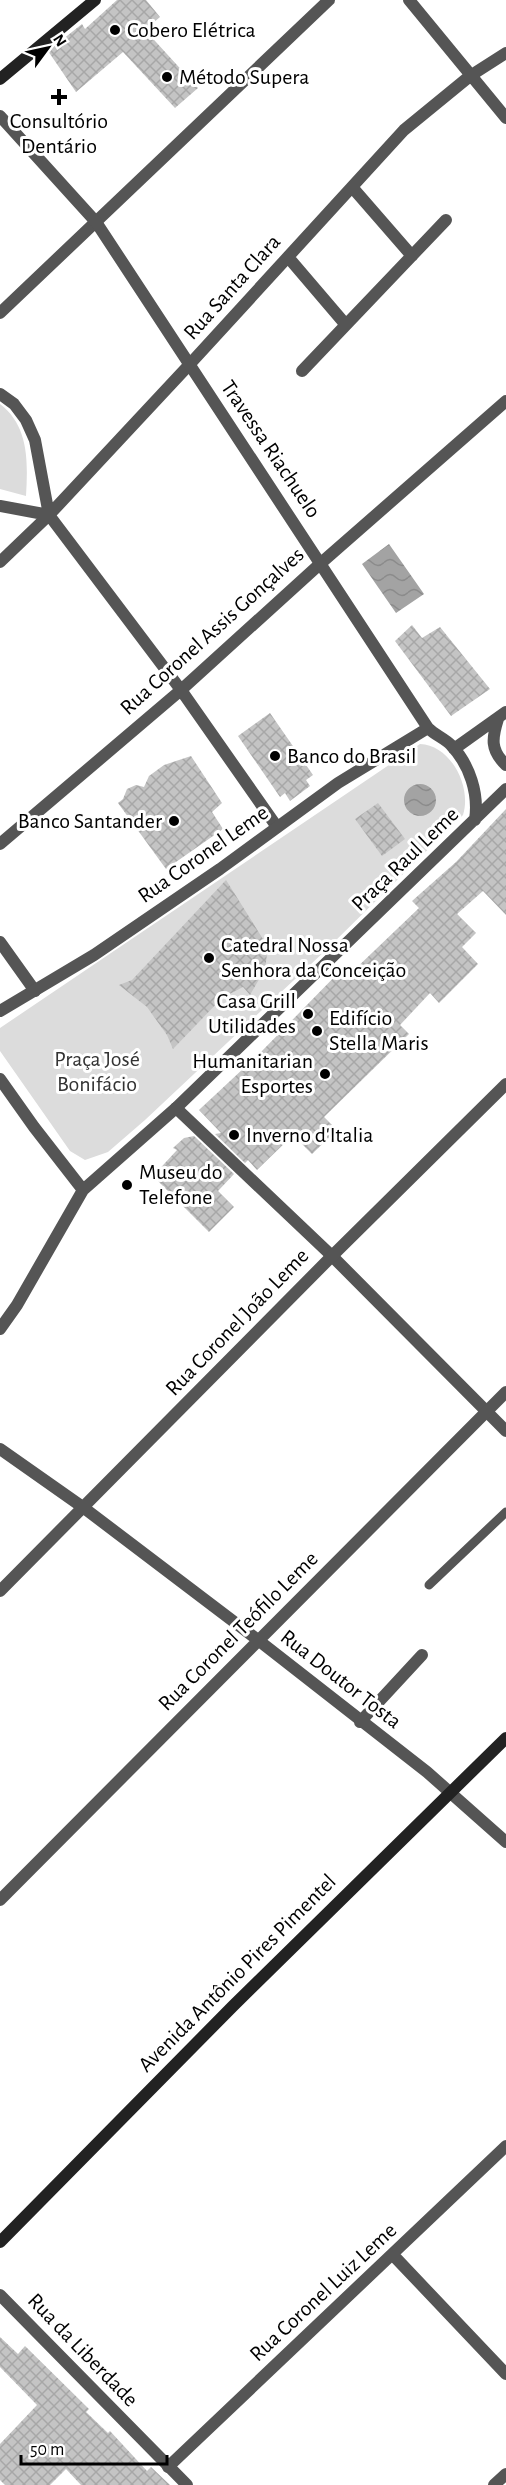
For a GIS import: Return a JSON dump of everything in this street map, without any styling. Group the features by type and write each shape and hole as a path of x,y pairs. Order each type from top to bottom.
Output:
{"main road":[{"path":"0,79 95,0"},
{"name":"Avenida Antônio Pires Pimentel","path":"0,2242 232,2006 506,1738"}],"street":[{"path":"0,313 329,0"},
{"path":"409,0 506,118"},
{"name":"Rua Santa Clara","path":"0,562 49,515 404,130 470,76 506,53"},
{"name":"Travessa Riachuelo","path":"0,116 96,222 428,728 454,749 473,784 477,804 475,820"},
{"path":"352,187 412,256"},
{"path":"302,371 446,220"},
{"path":"288,257 346,325"},
{"path":"0,394 14,404 26,420 35,440 49,515 181,690 277,827"},
{"name":"Rua Coronel Assis Gonçalves","path":"0,844 181,690 321,562 506,401"},
{"path":"0,506 49,515"},
{"path":"454,749 502,716"},
{"path":"502,716 493,737 493,746 497,756 506,765"},
{"name":"Rua Coronel Leme","path":"0,1011 94,955 338,783 428,728"},
{"name":"Praça Raul Leme","path":"176,1108 506,789"},
{"path":"0,942 35,992"},
{"path":"0,1078 34,1127 83,1190"},
{"name":"Rua Coronel João Leme","path":"0,1591 506,1084"},
{"path":"0,1329 17,1305 83,1190 176,1108 332,1256 506,1431"},
{"name":"Rua Coronel Teófilo Leme","path":"0,1900 506,1392"},
{"name":"Rua Doutor Tosta","path":"0,1449 84,1508 258,1640 451,1792 506,1842"},
{"path":"360,1722 422,1655"},
{"name":"Rua Coronel Luiz Leme","path":"168,2467 506,2146"},
{"path":"393,2255 506,2374"},
{"name":"Rua da Liberdade","path":"0,2295 187,2485"},
{"path":"494,2485 506,2474"}],"lane":[{"path":"429,1585 506,1512"}],"green space":[{"path":"0,404 17,423 25,446 26,496 0,489"},
{"name":"Praça José Bonifácio","path":"420,744 431,746 441,752 456,769 462,780 464,792 463,815 326,950 108,1152 85,1160 70,1151 0,1051 0,1028","holes":["427,786 436,798 435,803 417,816 408,811 411,787"]}],"water":[{"path":"389,544 424,594 396,613 362,564"},
{"path":"420,784 431,789 436,800 431,811 420,816 409,811 404,800 409,789"}],"building":[{"path":"117,0 146,0 160,17 145,30 198,88 175,108 123,52 76,92 48,51 82,24 85,29"},
{"path":"412,625 422,638 440,627 490,689 451,716 395,641"},
{"name":"Banco do Brasil","path":"270,713 313,775 306,780 310,786 290,801 285,793 280,797 238,736"},
{"name":"Banco Santander","path":"191,756 222,803 212,812 223,829 166,869 118,803 123,799 127,789 136,785 144,787 149,776 164,765"},
{"path":"378,803 405,839 382,856 355,819"},
{"path":"506,809 506,915 483,891 457,914 476,933 462,947 478,964 439,1003 430,993 400,1025 409,1034 324,1117 337,1130 312,1154 293,1135 257,1170 248,1160 245,1163 215,1134 221,1133 199,1110 261,1052 345,966 351,973 419,908 412,901 456,862"},
{"name":"Catedral Nossa Senhora da Conceição","path":"226,880 268,947 265,969 250,995 243,987 222,998 173,1049 167,1035 147,1007 119,985 132,980"},
{"path":"194,1136 234,1174 218,1191 234,1207 209,1232 153,1176 177,1150 173,1148 184,1138"},
{"path":"0,2337 18,2354 25,2346 89,2409 86,2412 108,2433 110,2431 147,2471 151,2467 170,2485 81,2485 66,2469 50,2485 5,2485 0,2480 0,2444 37,2405 0,2367"}],"place":[{"name":"Cobero Elétrica","path":"115,30"},
{"name":"Método Supera","path":"167,77"},
{"name":"Consultório Dentário","path":"59,97"},
{"name":"Banco do Brasil","path":"275,756"},
{"name":"Banco Santander","path":"174,821"},
{"name":"Catedral Nossa Senhora da Conceição","path":"209,958"},
{"name":"Casa Grill Utilidades","path":"308,1014"},
{"name":"Edifício Stella Maris","path":"317,1031"},
{"name":"Humanitarian Esportes","path":"325,1074"},
{"name":"Inverno d'Italia","path":"234,1135"},
{"name":"Museu do Telefone","path":"127,1185"}]}
